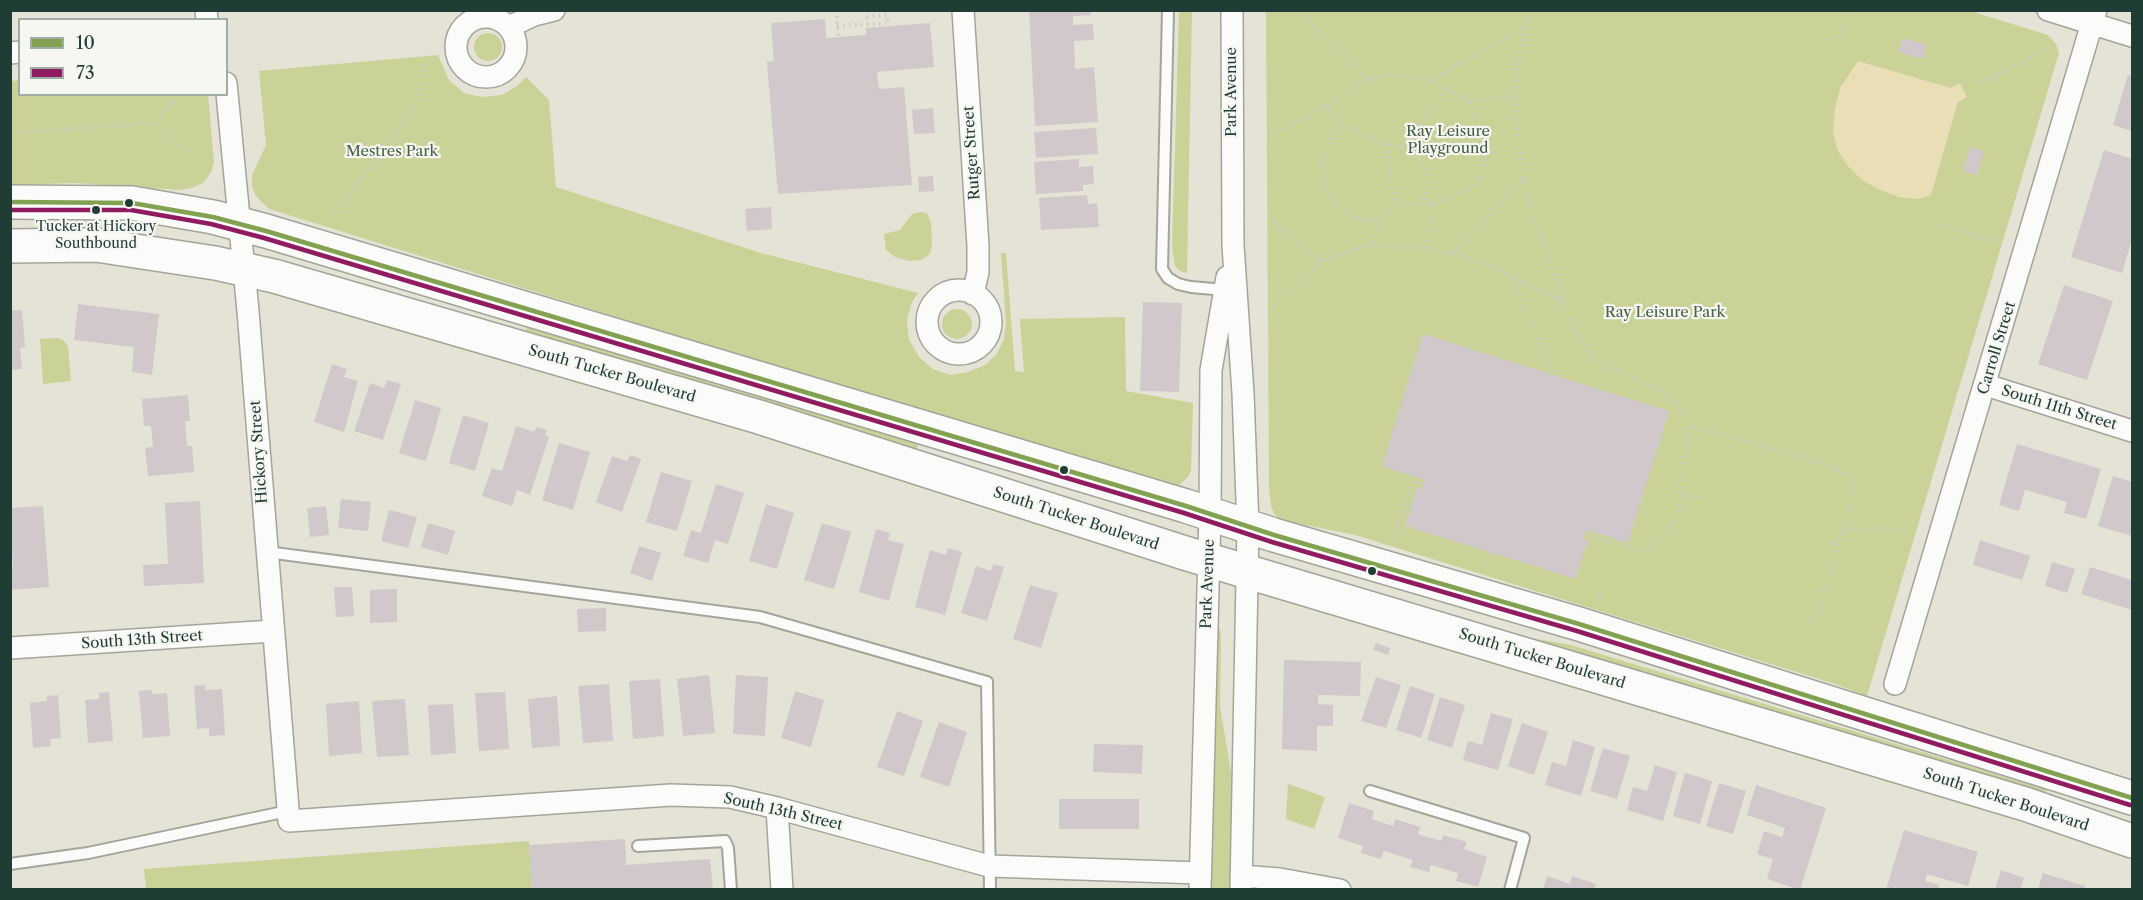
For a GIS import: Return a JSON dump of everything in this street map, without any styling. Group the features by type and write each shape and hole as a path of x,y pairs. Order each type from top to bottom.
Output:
{"main road":[{"path":"10,202 132,203 213,217 266,231 1248,527 1579,624 2133,798"},
{"name":"South Tucker Boulevard","path":"10,246 96,245 274,276 759,417 1208,560 2025,804 2133,841"}],"street":[{"path":"509,27 534,15 554,10"},
{"name":"Rutger Street","path":"963,10 979,252 978,272 973,294"},
{"name":"Park Avenue","path":"1232,10 1233,245 1243,393 1248,527 1241,883"},
{"path":"2048,10 2094,17 2133,36"},
{"name":"Carroll Street","path":"1895,684 2094,17"},
{"name":"Hickory Street","path":"227,96 289,816"},
{"name":"Park Avenue","path":"1200,881 1210,514 1211,370 1233,245"},
{"name":"South 11th Street","path":"1986,385 2133,431"},
{"name":"South 13th Street","path":"10,648 273,631"},
{"name":"South 13th Street","path":"289,816 672,795 730,797 777,807 989,866 1200,881"},
{"path":"777,807 782,890"},
{"path":"1241,883 1280,879 1340,890"}],"lane":[{"path":"1168,10 1162,268 1168,278 1178,284 1225,290"},
{"path":"267,552 760,617 987,682 990,890"},
{"path":"1370,791 1524,838 1510,890"},
{"path":"10,864 88,853 289,816"},
{"path":"638,846 725,841 728,849 731,890"}],"path":[{"path":"836,10 838,36"},
{"path":"837,26 888,23 887,15 867,17 867,10"},
{"path":"1296,10 1367,80"},
{"path":"1530,10 1525,26 1515,97 1517,138 1530,207 1562,302 1570,322 1589,354 1601,364 1666,394 1684,410 1689,426 1689,441 1680,472 1679,512 1672,526 1648,551 1585,534"},
{"path":"1839,38 1846,10"},
{"path":"1431,80 1525,26"},
{"path":"1981,83 2050,47"},
{"path":"332,217 410,115 421,88 423,61"},
{"path":"1274,133 1367,80 1393,75 1431,80 1467,100 1476,115 1484,147 1486,162 1482,177 1470,187 1433,204 1396,204"},
{"path":"1407,145 1448,89"},
{"path":"10,133 154,123 179,96"},
{"path":"1467,100 1515,97"},
{"path":"1325,106 1351,130 1388,146 1407,145 1415,151 1424,168 1426,193 1424,204"},
{"path":"1340,122 1324,150 1321,162 1328,194 1346,214 1381,222"},
{"path":"154,123 196,158"},
{"path":"1388,146 1391,182 1396,204"},
{"path":"1450,254 1485,222 1524,179"},
{"path":"1371,245 1381,222 1396,204"},
{"path":"1426,248 1433,204"},
{"path":"1274,221 1307,251 1323,261"},
{"path":"1940,226 1995,241"},
{"path":"1274,306 1323,261 1350,250 1371,245 1426,248 1473,260 1562,302"},
{"path":"1511,276 1554,375"},
{"path":"1689,426 1838,468 1847,475 1854,494 1818,614 1807,626"},
{"path":"1394,541 1412,481 1424,484"},
{"path":"1680,494 1701,499"},
{"path":"1843,531 1878,528 1909,531"},
{"path":"1829,542 1839,544"},
{"path":"1487,562 1490,553"},
{"path":"1596,604 1604,589"}],"green space":[{"name":"Ray Leisure Park","path":"1967,10 2048,35 2056,44 2059,53 1867,696 1835,684 1355,535 1285,521 1279,519 1274,513 1269,488 1266,11"},
{"path":"1179,11 1192,11 1187,273 1175,266 1172,247"},
{"path":"488,33 498,37 502,47 498,57 488,61 478,57 474,47 478,37"},
{"name":"Mestres Park","path":"438,55 449,80 464,93 481,97 502,95 526,77 549,100 556,187 761,253 918,293 911,304 907,321 909,340 919,357 933,369 950,375 968,372 985,365 996,355 1004,339 1006,322 1001,253 1006,253 1015,371 1024,372 1020,319 1125,317 1126,391 1193,403 1189,476 1179,485 1171,486 735,354 269,209 256,196 252,186 252,175 266,145 259,71"},
{"path":"18,80 18,96 208,96 214,162 211,172 203,183 192,188 178,190 76,183 11,185 10,81"},
{"path":"927,213 931,224 930,254 921,260 909,261 895,257 886,250 884,234 900,230 912,214"},
{"path":"957,309 968,313 972,324 968,335 957,339 946,335 942,324 946,313"},
{"path":"527,327 590,341 918,443 917,449 887,444 525,334"},
{"path":"40,339 63,340 68,346 71,381 43,384"},
{"path":"1220,629 1221,633 1220,707 1233,784 1230,889 1210,890 1215,632"},
{"path":"1532,638 1571,645 2047,790 2045,794 1531,644"},
{"path":"1288,784 1325,797 1314,829 1286,819"},
{"path":"529,841 532,889 146,889 144,869"}],"sand":[{"path":"1858,61 1951,88 1960,83 1967,97 1958,102 1931,195 1918,199 1899,197 1880,190 1862,180 1848,166 1837,149 1833,131 1840,88"}],"building":[{"path":"1029,10 1090,10 1091,15 1073,16 1073,25 1093,24 1094,40 1074,41 1075,69 1094,67 1098,122 1035,126"},
{"path":"825,19 826,38 866,35 866,28 930,23 934,67 877,72 879,89 904,87 912,185 778,194 767,62 774,61 771,23"},
{"path":"1903,38 1927,45 1922,59 1898,52"},
{"path":"2128,75 2132,76 2132,131 2113,125"},
{"path":"933,108 935,133 914,134 912,110"},
{"path":"1096,128 1098,154 1036,158 1034,132"},
{"path":"1970,147 1984,151 1977,175 1963,171"},
{"path":"2104,150 2132,159 2132,239 2122,273 2071,257"},
{"path":"1079,159 1079,167 1093,166 1094,184 1083,185 1083,191 1036,194 1034,162"},
{"path":"933,176 934,191 919,192 918,177"},
{"path":"1087,195 1088,204 1097,203 1099,227 1041,230 1039,198"},
{"path":"771,207 772,229 747,231 745,209"},
{"path":"2064,285 2113,301 2087,380 2038,364"},
{"path":"1143,302 1182,303 1179,392 1140,391"},
{"path":"78,304 159,314 152,375 132,372 134,347 74,340"},
{"path":"22,310 25,347 20,348 22,369 10,370 10,311"},
{"path":"1423,334 1669,411 1628,543 1586,530 1583,539 1588,540 1576,579 1405,526 1417,488 1422,489 1425,480 1382,466"},
{"path":"332,364 347,369 344,377 358,381 344,432 314,422"},
{"path":"387,380 401,384 383,440 354,431 370,383 384,388"},
{"path":"188,395 190,421 185,421 187,446 192,446 194,472 148,476 145,448 153,447 151,426 144,426 142,399"},
{"path":"415,400 441,408 426,461 399,453"},
{"path":"463,415 489,423 475,471 449,463"},
{"path":"516,426 534,432 537,427 547,430 545,436 549,437 530,495 517,490 512,506 482,496 492,468 502,471"},
{"path":"559,443 590,452 573,510 542,500"},
{"path":"2017,444 2101,469 2086,519 2064,513 2067,502 2025,490 2019,511 1999,505"},
{"path":"630,455 641,459 622,512 596,502 612,456 627,461"},
{"path":"661,472 692,481 677,531 646,522"},
{"path":"2113,476 2132,482 2132,536 2098,526"},
{"path":"716,484 744,493 728,544 715,540 708,563 683,556 691,530 701,533"},
{"path":"341,499 371,502 368,531 338,528"},
{"path":"200,501 204,583 144,586 143,565 168,564 165,503"},
{"path":"766,504 794,513 777,569 749,561"},
{"path":"43,506 49,587 10,590 10,569 13,569 10,508"},
{"path":"326,506 329,535 310,537 307,508"},
{"path":"389,510 417,517 408,548 381,541"},
{"path":"428,523 455,531 448,555 421,547"},
{"path":"822,523 851,532 834,589 804,580"},
{"path":"876,529 890,533 888,540 904,544 889,601 859,592"},
{"path":"1980,540 2030,556 2022,580 1973,565"},
{"path":"639,546 661,553 652,581 630,573"},
{"path":"948,548 962,552 945,615 915,607 930,550 946,555"},
{"path":"2052,562 2075,569 2067,593 2045,586"},
{"path":"993,564 1004,567 987,621 961,613 976,566 991,571"},
{"path":"2090,567 2132,580 2132,610 2081,594"},
{"path":"1030,585 1058,593 1041,648 1013,639"},
{"path":"334,587 352,587 354,616 336,617"},
{"path":"397,589 397,622 370,623 370,590"},
{"path":"606,608 606,631 578,632 577,609"},
{"path":"1376,643 1390,648 1388,655 1373,650"},
{"path":"1284,660 1361,662 1360,696 1318,695 1318,704 1333,705 1333,726 1317,726 1317,751 1282,749"},
{"path":"709,675 715,733 683,736 677,679"},
{"path":"736,675 768,677 765,736 733,734"},
{"path":"1376,677 1401,685 1386,728 1361,721"},
{"path":"660,679 664,736 633,739 629,681"},
{"path":"609,684 613,741 583,743 578,686"},
{"path":"205,685 205,690 222,689 225,735 209,736 209,728 197,729 194,686"},
{"path":"1410,686 1435,694 1421,738 1396,730"},
{"path":"152,690 152,694 167,693 170,736 143,738 139,691"},
{"path":"795,691 824,700 811,747 781,738"},
{"path":"109,692 113,741 88,743 85,700 99,699 99,693"},
{"path":"505,692 509,749 479,751 475,693"},
{"path":"58,695 61,738 50,739 51,746 33,748 30,703 47,701 47,696"},
{"path":"557,696 560,746 532,748 528,699"},
{"path":"1440,697 1465,705 1452,748 1427,740"},
{"path":"405,699 409,755 377,757 372,701"},
{"path":"359,701 362,753 329,756 326,704"},
{"path":"453,704 456,753 431,755 428,705"},
{"path":"897,711 923,721 904,776 877,767"},
{"path":"1491,713 1513,719 1498,770 1463,760 1468,741 1482,745"},
{"path":"939,722 967,732 949,787 920,777"},
{"path":"1522,723 1548,732 1534,775 1508,766"},
{"path":"1573,740 1595,747 1581,796 1545,785 1552,762 1566,766"},
{"path":"1094,744 1143,745 1142,774 1093,772"},
{"path":"1603,748 1630,756 1617,799 1590,791"},
{"path":"1655,765 1677,772 1663,821 1627,810 1633,787 1647,791"},
{"path":"1685,773 1712,781 1700,824 1673,816"},
{"path":"1719,783 1746,791 1733,834 1706,826"},
{"path":"1756,785 1826,808 1800,890 1767,879 1773,859 1757,854 1764,831 1782,837 1785,828 1747,815"},
{"path":"1059,799 1139,799 1139,829 1059,829"},
{"path":"1349,803 1374,811 1372,819 1393,826 1395,819 1420,827 1418,834 1441,841 1443,835 1467,842 1464,849 1487,857 1478,887 1456,881 1458,873 1431,865 1429,872 1410,867 1413,860 1384,851 1381,859 1361,853 1363,846 1338,838"},
{"path":"1904,830 1978,852 1968,886 1927,874 1925,881 1939,885 1938,890 1886,890"},
{"path":"625,839 626,865 710,859 713,890 532,890 529,845"},
{"path":"2001,870 2024,878 2020,890 1995,890"},
{"path":"2043,873 2085,886 2084,890 2038,890"},
{"path":"1547,876 1570,884 1572,876 1596,884 1594,890 1543,890"}],"transit line":[{"name":"10","path":"10,202 132,203 213,217 266,231 1186,506 1274,535 1579,624 2132,798"},
{"name":"73","path":"10,210 131,210 211,224 264,238 1184,513 1272,542 1577,631 2130,805"}],"place":[{"name":"Tucker at Hickory Southbound","path":"96,210"}],"park label":[{"name":"Ray Leisure Playground","path":"1448,140"}]}
